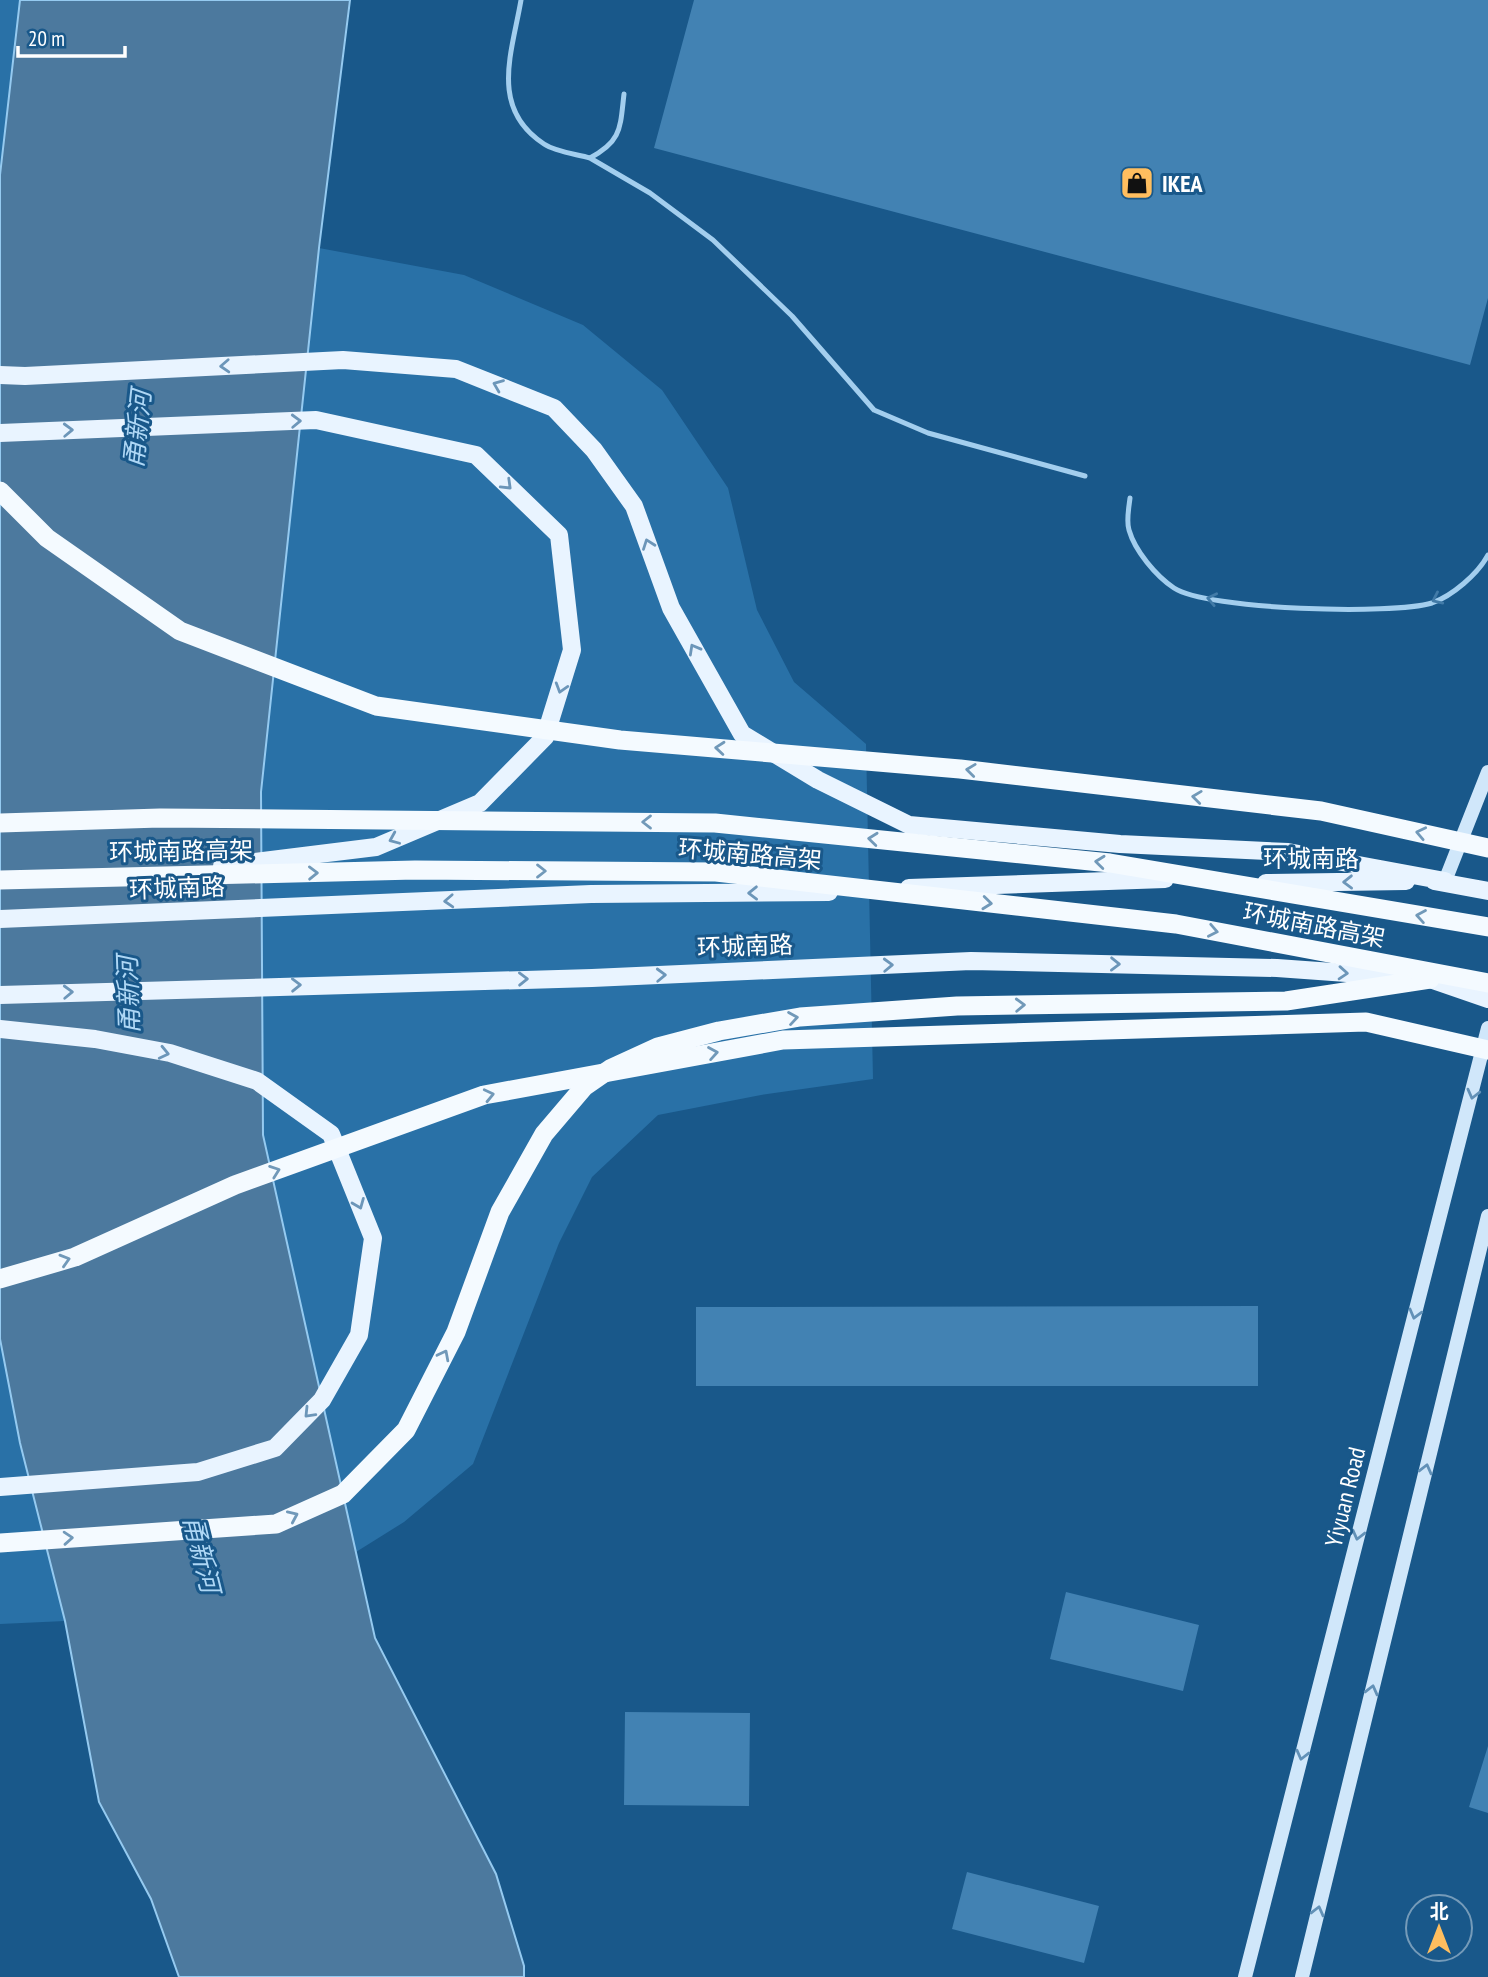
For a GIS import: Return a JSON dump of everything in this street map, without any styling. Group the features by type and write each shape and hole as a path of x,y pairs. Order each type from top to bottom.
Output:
{"highway":[{"path":"0,491 47,538 180,631 376,706 620,740 960,768 1321,811 1488,848"},
{"name":"环城南路高架","path":"0,823 160,818 715,822 1110,863 1488,928"},
{"name":"环城南路高架","path":"0,880 415,870 716,872 1177,924 1488,983"},
{"path":"0,1543 276,1524 343,1494 405,1430 456,1332 500,1212 544,1134 584,1087 610,1069 658,1047 719,1031 800,1017 957,1006 1286,1001 1430,979"},
{"path":"0,1279 75,1257 235,1185 484,1095 783,1040 1366,1022 1488,1050"}],"main road":[{"path":"0,375 343,360 456,369 554,408 594,450 634,506 671,608 742,734 818,780 909,825 1120,844 1288,852 1445,881 1488,772"},
{"path":"0,433 316,420 476,455 559,535 572,650 545,737 499,784 480,803 376,847 258,864 0,880"},
{"name":"环城南路","path":"0,919 591,894 825,892 1136,878 1289,884 1445,881 1488,891"},
{"path":"0,908 278,908"},
{"name":"环城南路","path":"0,995 592,978 971,961 1277,968 1430,979 1488,999"},
{"name":"Yiyuan Road","path":"1245,1977 1488,1028"},
{"path":"0,1029 95,1039 170,1053 257,1081 331,1134 373,1238 359,1335 322,1400 275,1448 198,1472 0,1487"},
{"path":"1302,1977 1488,1216"}],"lane":[{"path":"521,0 507,82 513,115 544,144 590,158 650,193 713,240 792,316 874,410 928,433 1085,476"},
{"path":"590,158 612,146 621,127 624,94"},
{"path":"1130,498 1128,528 1150,566 1175,589 1214,601 1280,606 1407,608 1434,602 1461,586 1488,555"}],"shaded area":[{"path":"0,0 20,0 0,175"},
{"path":"319,248 464,275 583,325 662,390 728,488 757,610 794,682 866,744 873,1079 761,1095 658,1115 592,1177 559,1243 473,1464 404,1522 356,1552 263,1135 261,792"},
{"path":"0,1339 20,1443 65,1621 0,1624"}],"water":[{"name":"甬新河","path":"20,0 350,0 319,248 261,792 263,1135 375,1638 496,1874 524,1966 524,1977 179,1977 151,1899 99,1802 65,1621 20,1443 0,1339 0,175"}],"building":[{"name":"IKEA","path":"694,0 1488,0 1488,298 1470,365 654,148"},
{"path":"1258,1306 1258,1386 696,1386 696,1307"},
{"path":"1066,1592 1199,1625 1183,1691 1050,1659"},
{"path":"625,1712 750,1713 749,1806 624,1805"},
{"path":"1488,1746 1488,1813 1469,1807"},
{"path":"967,1872 1099,1906 1084,1963 952,1929"}],"place":[{"name":"IKEA","path":"1137,183"}]}
